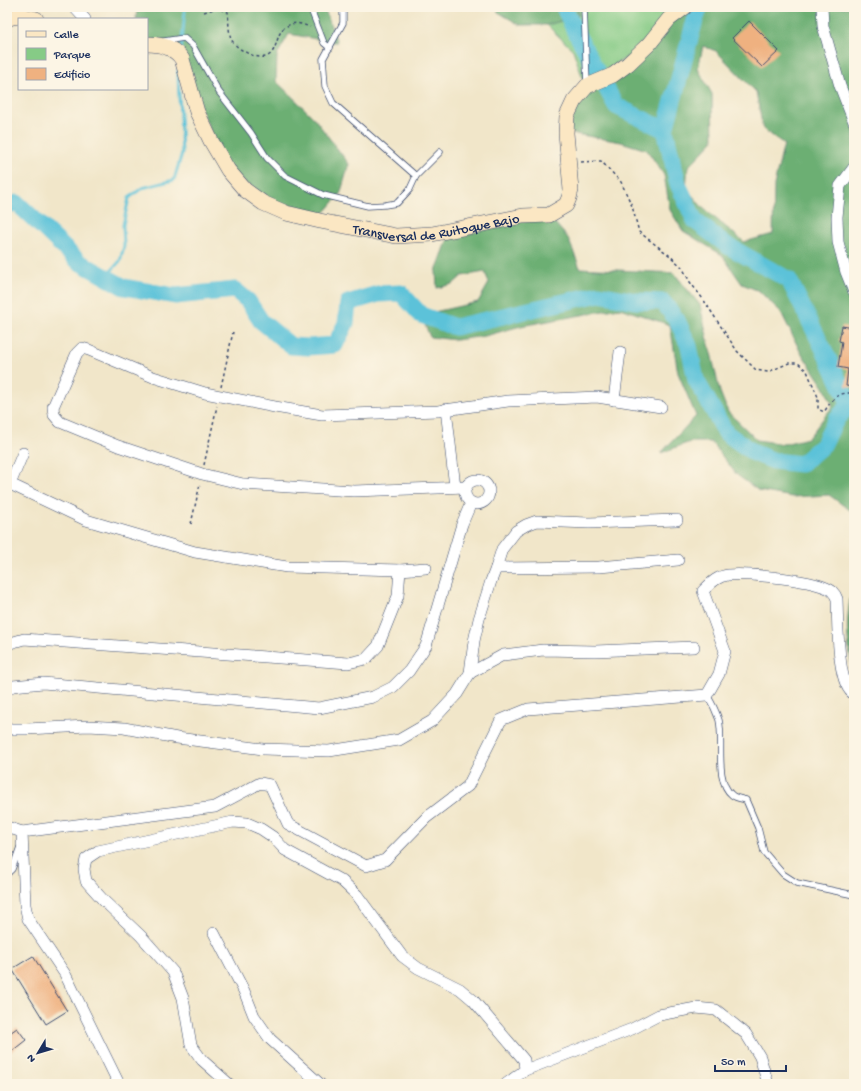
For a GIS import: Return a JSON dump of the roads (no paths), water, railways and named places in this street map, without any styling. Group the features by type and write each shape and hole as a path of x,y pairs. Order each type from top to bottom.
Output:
{"street":[{"path":"74,7 84,18"},
{"name":"Transversal de Ruitoque Bajo","path":"148,44 173,48 179,53 197,112 211,141 228,170 245,190 263,204 286,213 396,236 432,234 523,216 549,215 566,205 570,198 571,190 566,134 567,116 574,101 587,86 613,75 628,64 649,44 669,19 685,7"},
{"path":"822,7 823,26 840,86 854,122"},
{"path":"7,19 13,16 27,16 33,18"},
{"path":"854,167 840,186 837,217 838,242 846,272 854,292"},
{"path":"446,409 460,487 471,503 478,505 488,498 489,492 487,486 482,481 476,480 460,487 354,491 243,484 202,474 118,446 60,422 54,415 53,407 77,353 82,348 153,376 205,393 275,408 322,415 438,411 446,409 508,401 597,397 661,407"},
{"path":"614,400 620,352"},
{"path":"23,453 10,484 86,520 195,552 287,567 400,570 426,568"},
{"path":"7,689 13,686 43,683 319,708 373,697 393,687 409,671 426,646 462,524 471,503"},
{"path":"7,727 9,729 88,726 124,728 177,738 263,749 329,751 399,740 432,721 457,694 470,673 479,619 491,581 502,549 516,531 537,521 589,523 677,520"},
{"path":"496,568 599,567 678,560"},
{"path":"7,644 24,639 348,663 366,659 378,646 398,596 400,570"},
{"path":"7,828 22,836 215,807 260,783 270,785 288,824 366,866 385,860 426,818 468,786 501,720 528,709 707,695 718,674 725,651 702,591 712,581 727,575 767,576 825,588 833,592 837,599 841,668 845,684 853,694"},
{"path":"470,673 503,655 543,650 594,651 694,647"},
{"path":"229,1084 202,1060 192,1046 183,998 173,972 141,936 104,901 86,881 84,869 86,859 98,851 232,822 247,823 261,829 272,836 285,850 342,881 357,895 402,956 418,968 460,989 473,1000 524,1060 525,1070"},
{"path":"22,836 25,905 28,919 65,974 119,1084"},
{"path":"214,933 244,991 254,1016 270,1039 320,1084"},
{"path":"506,1084 525,1070 632,1029 659,1015 696,1008 716,1010 746,1034 760,1057 768,1084"}],"lane":[{"path":"310,7 324,43 330,48"},
{"path":"343,7 343,23 323,59 325,86 333,103 416,176"},
{"path":"584,7 587,86"},
{"path":"148,44 184,38 193,46 219,92 267,158 285,176 323,195 368,206 397,203 410,189 416,176 440,152"},
{"path":"707,695 719,721 724,786 732,796 746,800 758,828 764,852 783,874 797,884 854,895"},
{"path":"7,874 12,869 22,836"}],"waterway":[{"path":"181,51 185,11 184,7"},
{"path":"564,7 574,29 616,106 665,130 678,184 695,221 728,246 789,280 850,405"},
{"path":"665,130 695,20 700,7"},
{"path":"99,273 111,271 120,261 124,246 123,225 129,198 142,188 174,180 182,153 178,70"},
{"path":"7,205 17,203 79,262 124,287 175,296 235,290 248,301 261,321 291,346 308,347 335,345 346,323 348,303 378,294 401,293 421,315 455,327 599,294 636,301 663,302 677,320 689,346 696,380 726,433 754,453 774,461 801,464 823,445 837,418 854,401"}]}
